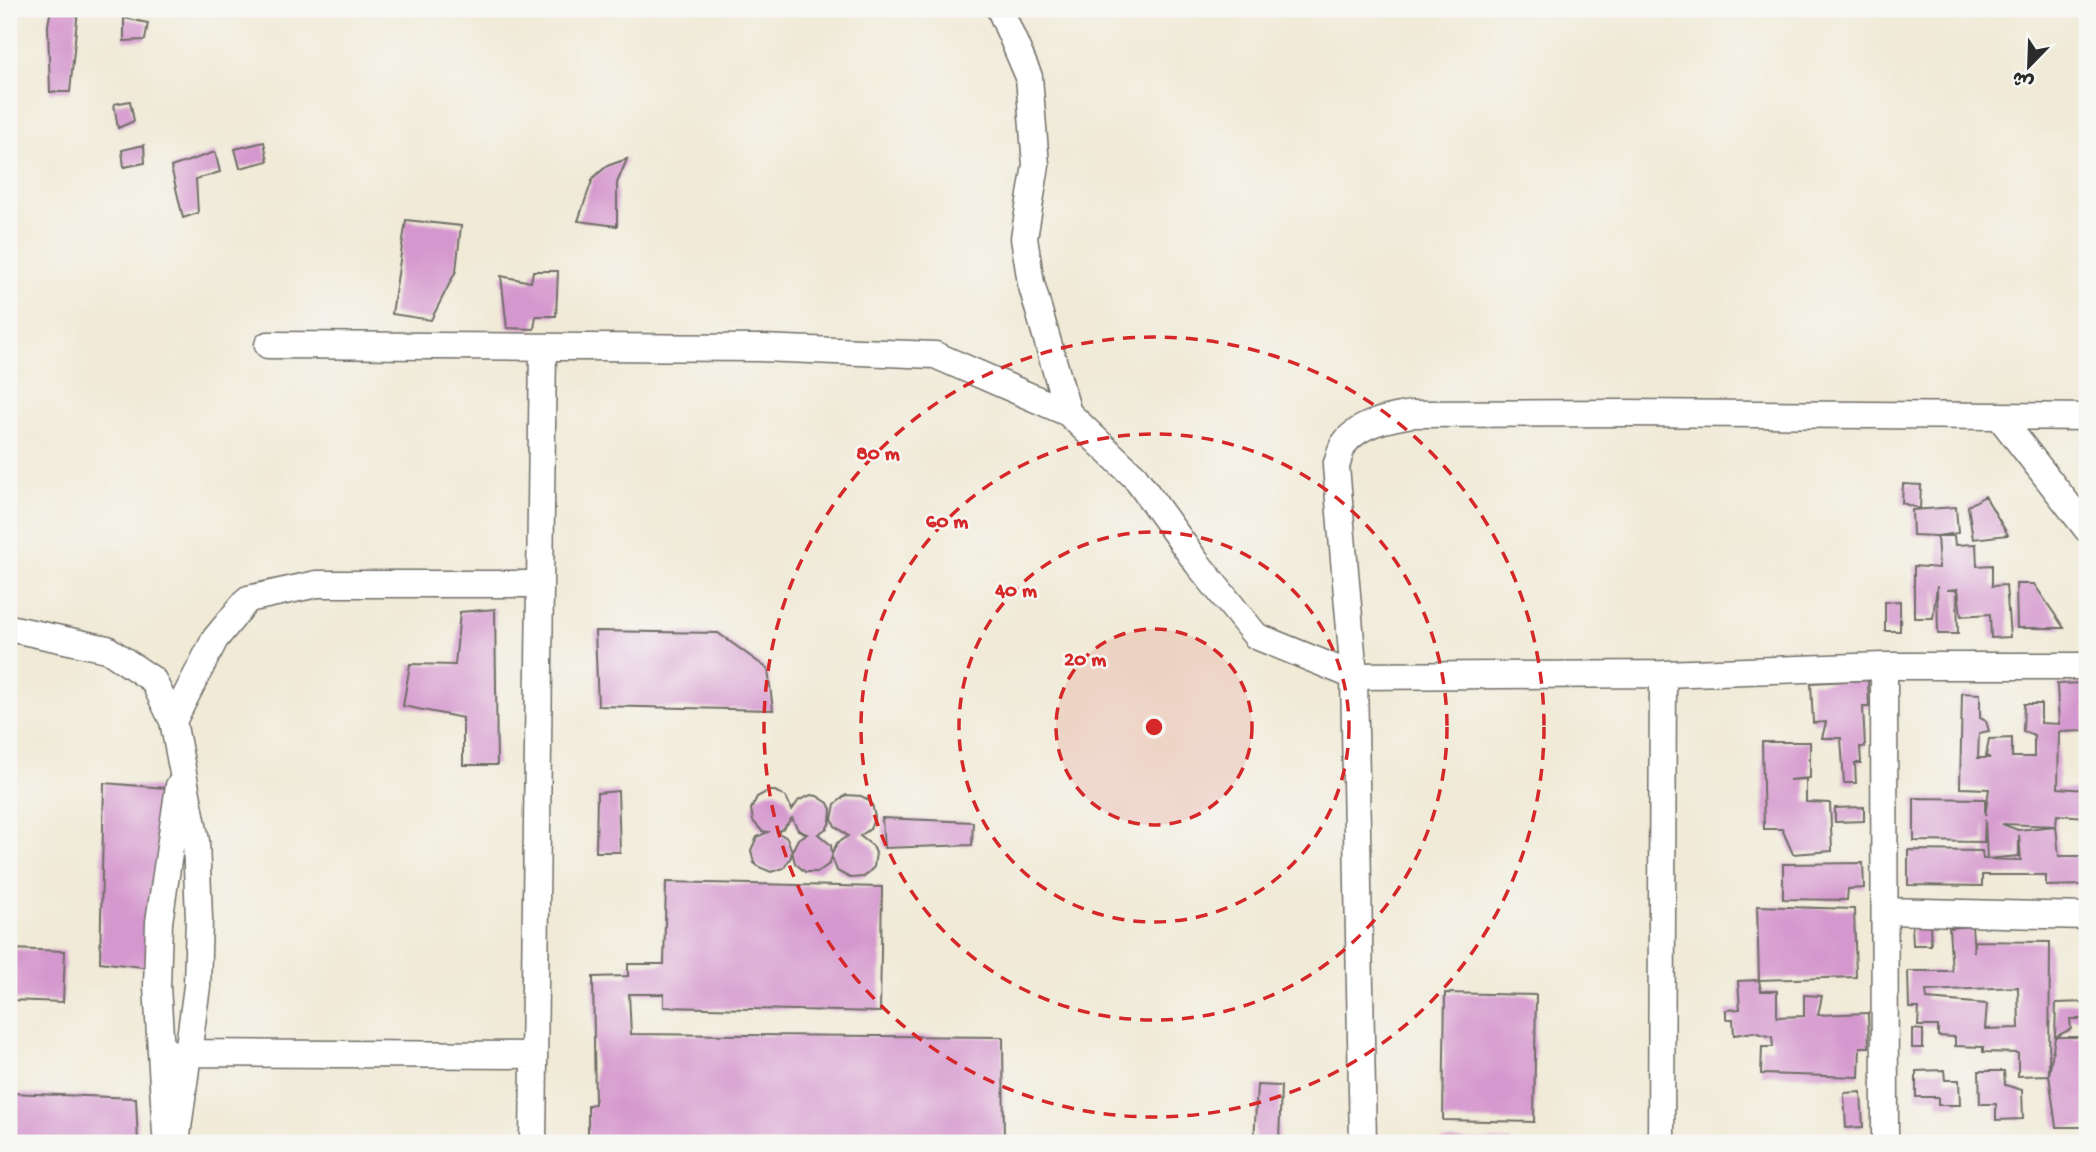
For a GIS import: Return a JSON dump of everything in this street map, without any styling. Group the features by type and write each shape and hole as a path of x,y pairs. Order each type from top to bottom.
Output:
{"street":[{"path":"1000,9 1029,77 1036,165 1024,238 1031,283 1068,413"},
{"path":"268,345 761,348 935,355 1068,413 1135,477 1197,563 1256,636 1354,676 1663,674 1884,666 2087,666"},
{"path":"533,1143 543,347"},
{"path":"1363,1143 1354,676 1336,466 1344,444 1356,433 1379,420 1425,414 1625,412 2087,417"},
{"path":"1998,416 2087,529"},
{"path":"173,721 215,639 248,599 317,584 540,584"},
{"path":"9,628 107,649 153,680 173,721 196,841 199,919 197,986 176,1143"},
{"path":"1884,666 1885,1143"},
{"path":"1661,1143 1663,674"},
{"path":"166,1143 157,986 159,922 182,763"},
{"path":"1885,911 2087,916"},
{"path":"160,1052 534,1055"}],"building":[{"path":"51,9 78,9 70,92 50,92 48,25"},
{"path":"124,18 148,23 145,40 124,41"},
{"path":"130,101 134,121 118,128 114,104"},
{"path":"264,142 268,161 240,168 235,149"},
{"path":"144,145 145,163 124,167 122,150"},
{"path":"215,152 220,172 196,179 198,213 183,218 171,167"},
{"path":"627,159 617,183 617,226 578,221 593,178 607,166"},
{"path":"406,220 461,226 456,271 431,320 392,314"},
{"path":"533,271 558,271 556,316 536,316 534,329 507,328 501,276 531,282"},
{"path":"1903,484 1921,485 1920,509 1902,503"},
{"path":"1985,496 2008,535 1973,539 1968,506"},
{"path":"1956,507 1958,533 1913,535 1912,510"},
{"path":"1937,536 1954,536 1955,545 1976,544 1977,566 1992,565 1992,586 2006,585 2010,637 1991,638 1990,614 1961,616 1958,589 1947,590 1957,590 1958,634 1938,634 1937,586 1933,618 1914,618 1914,566 1939,568"},
{"path":"2016,584 2034,584 2064,628 2017,628"},
{"path":"1900,601 1900,631 1885,631 1885,602"},
{"path":"495,609 497,765 463,765 463,718 403,706 410,664 455,665 460,612"},
{"path":"595,631 718,633 768,669 773,710 598,706"},
{"path":"1868,680 1869,707 1863,707 1865,747 1860,747 1861,763 1855,763 1856,783 1844,783 1841,738 1822,738 1826,722 1813,723 1811,683"},
{"path":"2086,683 2087,731 2059,732 2058,788 2087,790 2087,817 2057,815 2056,826 2059,856 2087,856 2087,885 2046,886 2046,875 1982,875 1982,886 1908,885 1908,850 1982,851 1983,859 2021,860 2019,835 2019,856 1987,859 1985,820 1984,842 1914,841 1914,798 1985,799 1985,816 1989,789 1960,788 1962,693 1980,694 1980,718 1986,721 1989,731 1979,733 1978,758 1990,758 1986,756 1989,739 2012,738 2012,757 2034,757 2034,735 2023,731 2024,704 2041,704 2041,723 2059,724 2057,684","holes":["2002,824 2056,826 2018,830"]},
{"path":"1762,742 1810,742 1810,778 1789,780 1806,779 1806,802 1830,803 1832,851 1793,854 1782,829 1764,829"},
{"path":"104,783 165,788 150,968 100,962"},
{"path":"618,791 620,852 596,852 597,793"},
{"path":"768,791 775,791 786,797 792,810 799,800 811,795 828,803 831,809 830,822 827,828 818,834 831,845 832,854 837,843 848,836 835,826 832,819 835,804 846,795 867,799 872,804 875,817 870,829 860,836 873,846 876,853 874,867 864,877 850,878 837,871 832,857 829,864 818,872 805,872 795,863 792,851 784,868 771,872 759,867 754,863 751,850 757,837 768,832 762,831 753,821 751,809 757,797","holes":["792,818 798,830 807,834 798,839 792,851 787,838 777,832"]},
{"path":"1864,807 1864,821 1835,822 1835,808"},
{"path":"882,818 973,822 972,845 884,848"},
{"path":"1863,863 1864,888 1848,889 1847,900 1783,899 1783,864"},
{"path":"666,882 882,887 880,1012 664,1007 664,994 629,994 631,1034 1003,1037 1004,1143 588,1143 588,1105 595,1104 593,977 628,976 628,964 664,964"},
{"path":"1757,906 1854,909 1856,977 1759,980"},
{"path":"1912,924 1930,924 1931,945 1913,945"},
{"path":"1972,926 1974,952 1974,941 2050,942 2049,1075 2018,1076 2018,1053 1983,1052 1983,1047 1955,1046 1955,1037 1938,1036 1938,1026 1918,1026 1919,1008 1909,1008 1908,971 1952,971 1949,928","holes":["2018,987 2019,1028 1985,1029 1987,1004 1927,999 1926,991"]},
{"path":"9,949 65,951 63,1002 9,1000"},
{"path":"1759,980 1761,991 1777,991 1777,1017 1804,1016 1804,995 1822,996 1818,1015 1868,1013 1869,1047 1860,1047 1859,1077 1761,1074 1762,1047 1773,1047 1772,1037 1754,1032 1734,1035 1733,1019 1726,1019 1726,1010 1740,1009 1738,981"},
{"path":"1445,993 1536,995 1534,1122 1443,1120"},
{"path":"2087,1002 2087,1019 2070,1019 2071,1029 2055,1037 2056,1003"},
{"path":"1912,1029 1923,1030 1923,1048 1912,1048"},
{"path":"2055,1037 2087,1037 2087,1127 2056,1127 2049,1075"},
{"path":"1944,1070 1945,1080 1959,1080 1960,1105 1938,1105 1938,1097 1916,1097 1916,1071"},
{"path":"1979,1071 2004,1071 2005,1085 2022,1090 2023,1119 1996,1120 1996,1104 1980,1104"},
{"path":"1257,1085 1281,1086 1279,1143 1254,1143"},
{"path":"1861,1092 1863,1127 1846,1128 1844,1093"},
{"path":"9,1093 136,1098 138,1143 9,1143"},
{"path":"1442,1140 1511,1141 1511,1143 1442,1143"}]}
